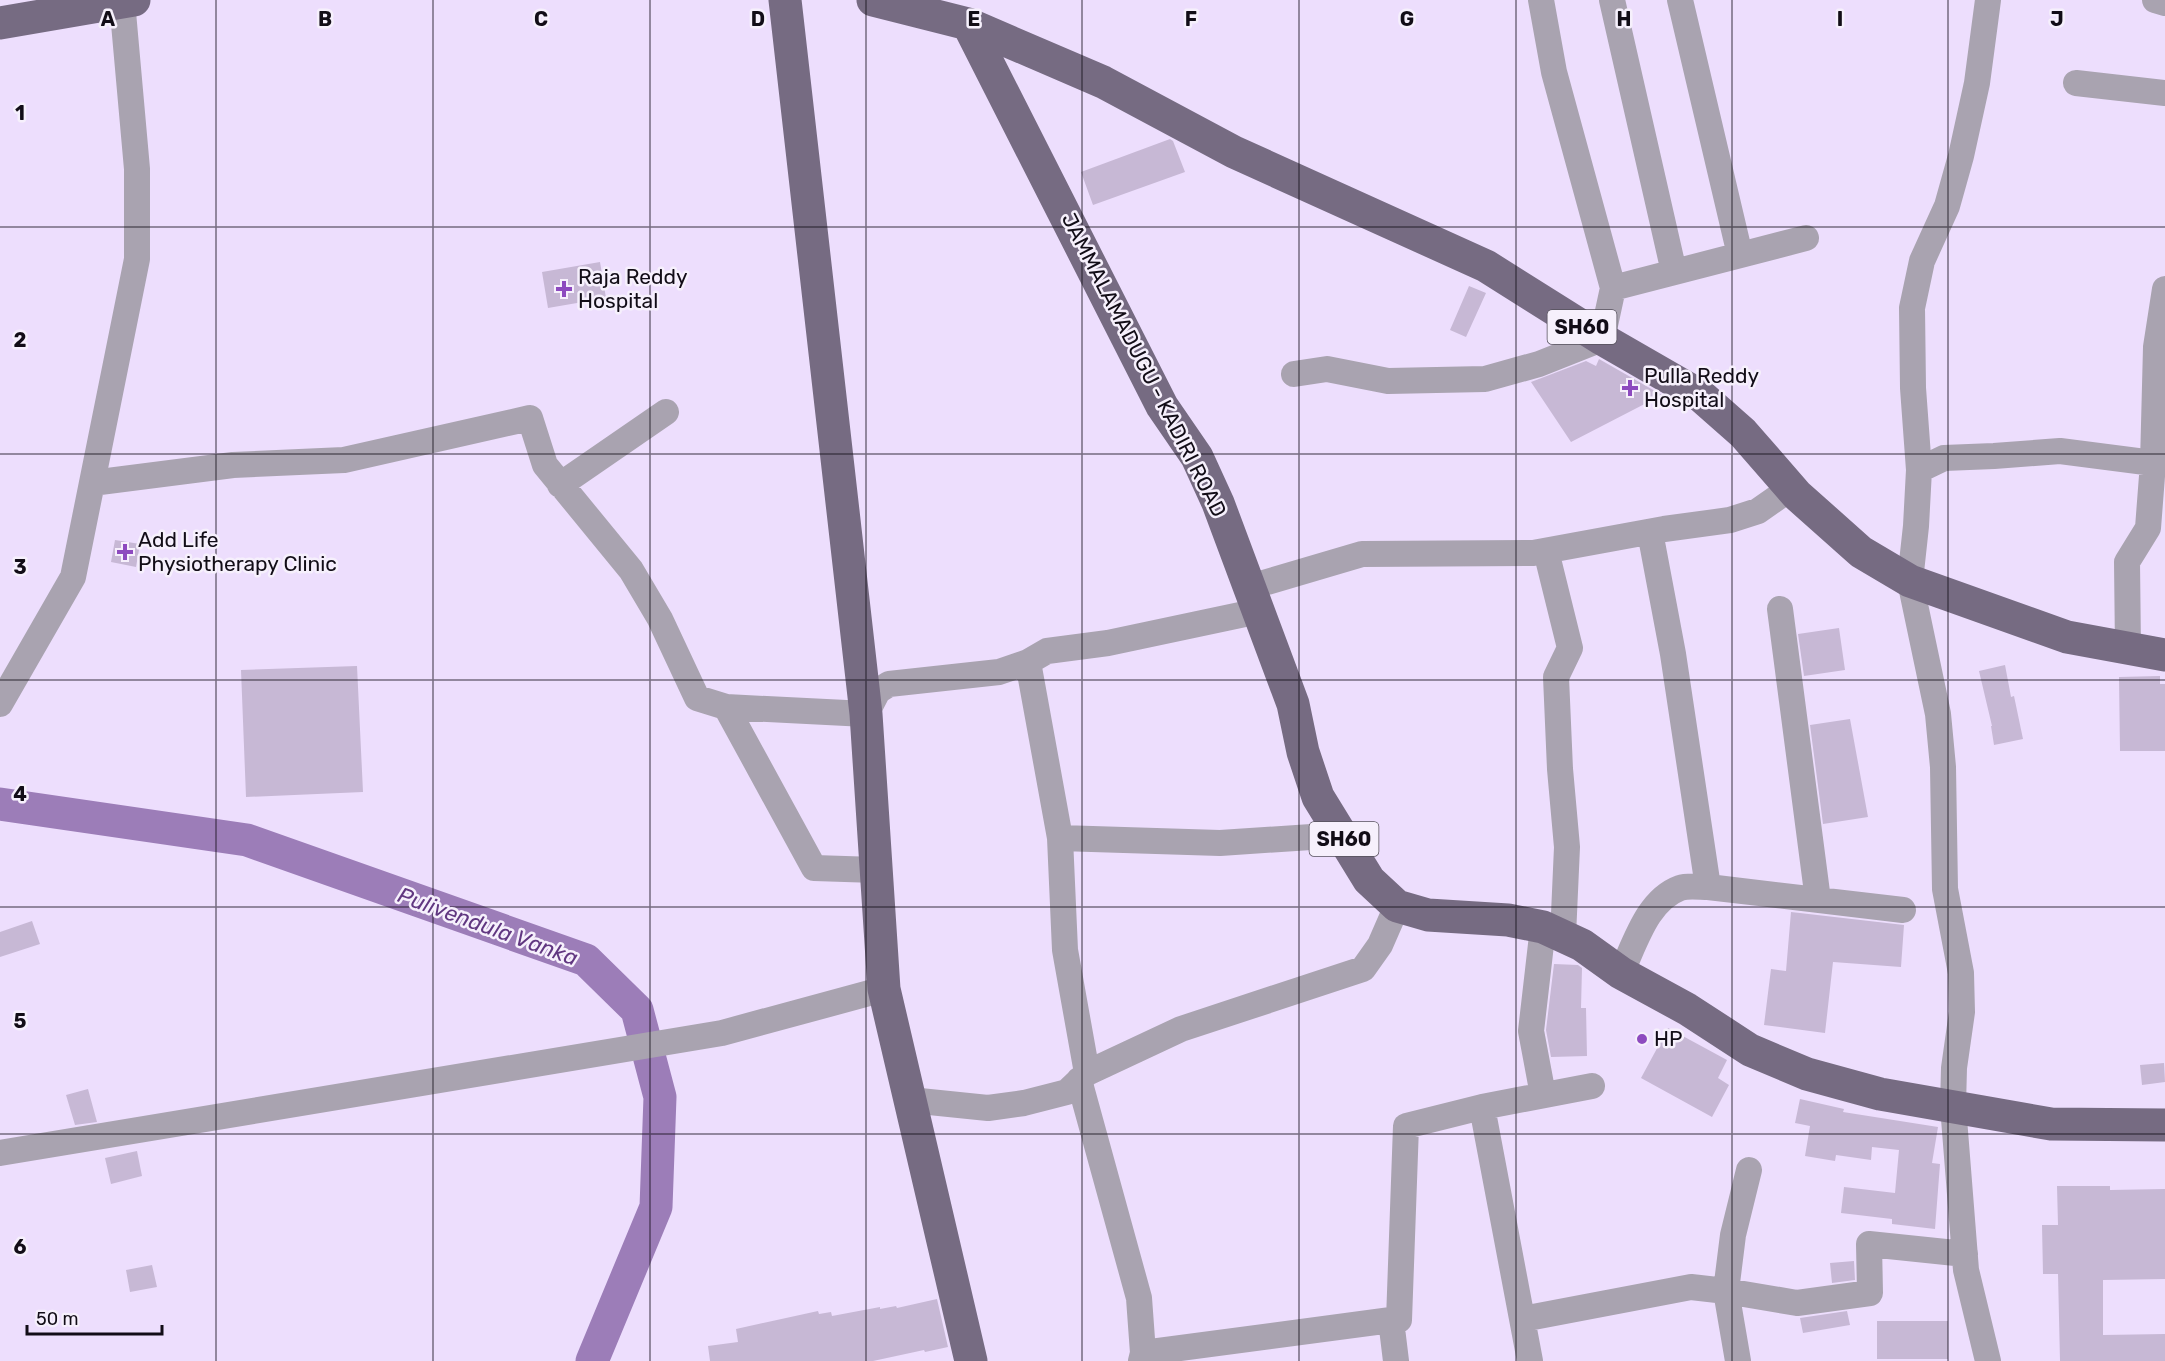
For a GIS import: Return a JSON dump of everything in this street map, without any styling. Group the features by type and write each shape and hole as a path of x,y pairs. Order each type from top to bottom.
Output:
{"main road":[{"path":"785,0 866,714 884,989 971,1361"},
{"path":"873,0 963,11"},
{"path":"0,23 128,1"},
{"name":"SH60","path":"963,11 1234,152 1486,266 1602,339 1701,396 1743,434 1791,488 1861,552 1910,581 2067,637 2165,655"},
{"name":"JAMMALAMADUGU - KADIRI ROAD","path":"963,11 1162,406 1197,457 1218,503 1293,704 1303,752 1318,797 1369,880 1397,906 1428,915 1508,920 1553,932 1582,945 1621,973 1686,1009 1750,1050 1807,1074 1880,1094 2051,1124 2165,1125"}],"street":[{"path":"1294,374 1327,369 1388,381 1485,379 1539,364 1602,339 1613,288 1554,72 1541,0"},
{"path":"1612,0 1674,272"},
{"path":"1680,0 1740,255"},
{"path":"1988,0 1977,83 1961,156 1947,206 1922,261 1911,308 1913,388 1919,470 1910,581 1938,714 1943,767 1945,889 1961,973 1962,1012 1954,1068 1953,1106 1966,1270 1988,1361"},
{"path":"2155,0 2165,3"},
{"path":"0,704 73,577 137,259 137,169 128,1"},
{"path":"2076,83 2165,93"},
{"path":"1613,288 1806,238"},
{"path":"2128,650 2127,562 2148,528 2153,463 2156,347 2165,289"},
{"path":"560,485 666,412"},
{"path":"92,483 233,465 344,460 530,418 545,465 631,570 660,619 697,698 726,707 866,714 878,691 889,684 999,672 1028,662 1047,651 1108,643 1255,599 1362,555 1499,554 1546,551 1730,520 1758,511 1791,488"},
{"path":"1919,470 1944,458 2060,451 2153,463"},
{"path":"1650,532 1673,654 1708,887"},
{"path":"1543,1095 1531,1031 1553,932 1567,847 1560,769 1556,677 1570,648 1546,551"},
{"path":"1780,609 1818,900"},
{"path":"1028,662 1060,838 1065,950 1083,1077 1139,1298 1142,1357 1399,1320 1406,1126 1482,1107 1592,1086"},
{"path":"726,707 814,868 876,870"},
{"path":"1060,838 1220,843 1341,834"},
{"path":"1621,973 1651,912 1664,896 1682,887 1708,887 1903,910"},
{"path":"910,1100 988,1108 1024,1103 1067,1092 1083,1077 1181,1029 1363,969 1380,945 1397,906"},
{"path":"0,1153 722,1033 884,989"},
{"path":"1482,1107 1530,1361"},
{"path":"1738,1361 1726,1291 1734,1235 1749,1170"},
{"path":"1523,1319 1691,1287 1797,1304 1870,1293 1869,1244 1965,1254"},
{"path":"1391,1320 1396,1361"}],"building":[{"path":"1170,139 1173,141 1185,172 1093,205 1081,172"},
{"path":"600,262 606,298 548,308 542,272"},
{"path":"1469,286 1486,293 1466,337 1450,330"},
{"path":"1599,359 1662,395 1571,442 1531,382 1586,361 1596,366"},
{"path":"115,540 140,544 136,567 111,562"},
{"path":"1839,628 1845,670 1804,676 1798,634"},
{"path":"2005,665 2023,739 1994,745 1992,726 1979,671"},
{"path":"357,666 363,792 246,797 241,670"},
{"path":"2160,676 2160,684 2165,684 2165,751 2120,751 2119,677"},
{"path":"1850,719 1868,817 1823,824 1810,725"},
{"path":"1791,912 1904,925 1901,967 1833,962 1825,1033 1764,1025 1771,969 1786,971"},
{"path":"32,921 40,944 0,957 0,932"},
{"path":"1554,964 1578,965 1582,968 1581,1008 1586,1008 1587,1056 1551,1057 1546,1030"},
{"path":"1668,1028 1727,1060 1718,1078 1729,1085 1712,1117 1641,1078"},
{"path":"2164,1063 2165,1082 2142,1085 2140,1065"},
{"path":"88,1089 97,1122 75,1125 66,1095"},
{"path":"1800,1099 1844,1109 1843,1112 1938,1127 1932,1163 1940,1164 1935,1229 1892,1224 1892,1219 1841,1213 1844,1187 1895,1193 1899,1150 1872,1147 1871,1160 1836,1155 1835,1161 1805,1156 1810,1126 1795,1123"},
{"path":"137,1151 142,1176 111,1184 105,1158"},
{"path":"2057,1186 2110,1186 2110,1190 2165,1189 2165,1279 2103,1280 2103,1335 2165,1334 2165,1361 2060,1361 2058,1274 2043,1274 2042,1225 2058,1225"},
{"path":"1854,1261 1855,1280 1832,1283 1830,1263"},
{"path":"152,1265 157,1287 130,1292 126,1270"},
{"path":"937,1299 948,1347 873,1361 710,1361 708,1346 738,1342 736,1329 818,1311 819,1314 831,1312 832,1316 880,1307 880,1309 896,1306 897,1308"},
{"path":"1847,1311 1850,1325 1803,1333 1800,1318"},
{"path":"1877,1321 1948,1321 1948,1359 1877,1359"}],"waterway":[{"name":"Pulivendula Vanka","path":"0,804 247,840 586,960 637,1010 660,1097 656,1207 592,1361"}],"place":[{"name":"Raja Reddy Hospital","path":"564,289"},
{"name":"Pulla Reddy Hospital","path":"1630,388"},
{"name":"Add Life Physiotherapy Clinic","path":"125,552"},
{"name":"HP","path":"1642,1039"}]}
